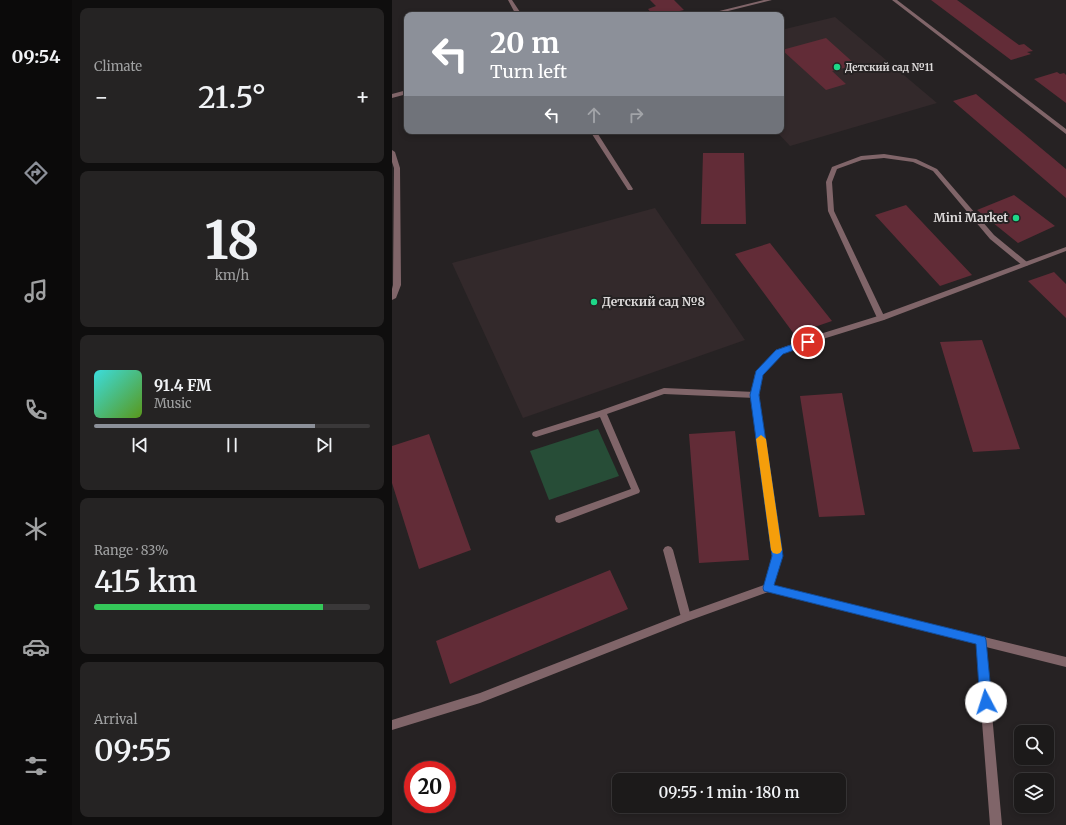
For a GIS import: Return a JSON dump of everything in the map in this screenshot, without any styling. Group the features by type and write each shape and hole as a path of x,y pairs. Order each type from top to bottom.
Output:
{"street":[{"path":"510,0 517,12"},
{"path":"719,12 770,0"},
{"path":"894,0 1066,132"},
{"path":"392,96 404,93"},
{"path":"595,134 630,189"},
{"path":"392,152 397,168 394,285 392,298"},
{"path":"881,318 831,211 829,182 834,168 848,162 860,158 884,156 914,160 935,170 992,237 1025,264"},
{"path":"768,588 777,556 754,395 759,374 780,352 823,336 881,318 1066,249"},
{"path":"536,434 664,391 754,395"},
{"path":"559,519 636,491 602,413"},
{"path":"668,550 686,617"},
{"path":"392,726 480,698 686,617 768,588 1066,662"},
{"path":"981,640 996,825"}],"shaded area":[{"name":"Детский сад №11","path":"835,17 937,103 790,146 779,134 784,134 784,29"},
{"name":"Детский сад №8","path":"655,208 745,340 523,418 452,263"}],"green space":[{"path":"598,429 619,476 549,500 530,451"}],"building":[{"path":"650,0 674,0 684,10 675,12 650,12 648,9 656,6"},
{"path":"931,0 957,0 1019,45 1024,44 1033,51 1027,52 1031,54 1011,60"},
{"path":"826,38 856,65 832,71 846,84 826,90 784,52 784,49"},
{"path":"1057,72 1060,74 1064,73 1066,75 1066,103 1034,79"},
{"path":"976,94 1066,169 1066,198 953,101"},
{"path":"703,153 744,153 746,224 701,224"},
{"name":"Mini Market","path":"1014,195 1055,226 1018,243 977,210"},
{"path":"906,205 972,275 940,286 875,215"},
{"path":"770,243 832,321 794,334 735,254"},
{"path":"1054,272 1066,284 1066,318 1028,281"},
{"path":"982,340 1020,449 973,452 940,342"},
{"path":"842,393 865,515 819,517 800,396"},
{"path":"735,431 749,560 699,563 689,434"},
{"path":"429,434 471,550 419,569 392,483 392,446"},
{"path":"610,570 628,609 450,684 436,641"}],"slow traffic":[{"path":"761,439 777,550"}],"place":[{"name":"Детский сад №11","path":"837,67"},
{"name":"Mini Market","path":"1016,218"},
{"name":"Детский сад №8","path":"594,302"}],"route":[{"path":"808,342 780,352 759,374 754,395 770,498 777,556 768,588 981,640 986,702"}]}
